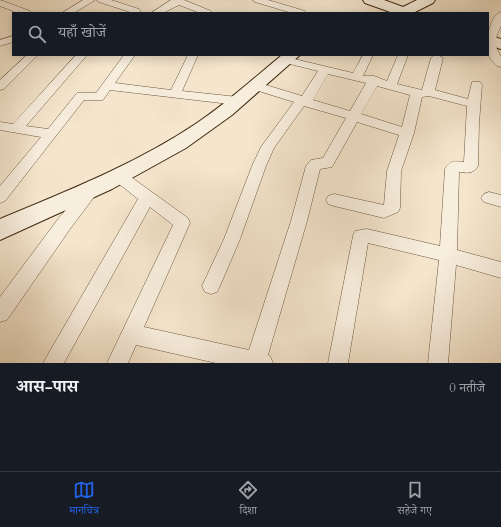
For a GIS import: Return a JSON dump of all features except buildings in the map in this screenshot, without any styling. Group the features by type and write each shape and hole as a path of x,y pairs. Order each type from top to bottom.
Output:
{"main road":[{"path":"370,0 399,12 428,0"},
{"path":"399,12 416,0"},
{"path":"0,230 92,189 164,152 203,128 238,101 289,57"}],"street":[{"path":"102,0 136,10"},
{"path":"258,0 299,12"},
{"path":"68,12 85,1"},
{"path":"158,12 178,1 206,12"},
{"path":"0,3 24,12"},
{"path":"501,15 490,51 501,64"},
{"path":"0,43 12,39"},
{"path":"0,86 31,56"},
{"path":"17,128 81,56"},
{"path":"0,197 81,96 99,97 129,56"},
{"path":"175,94 193,56"},
{"path":"357,76 367,56"},
{"path":"392,85 403,56"},
{"path":"289,57 325,69 474,104"},
{"path":"334,200 384,212 391,210 393,203 394,171 422,92 437,58"},
{"path":"211,286 232,239 259,166 268,147 325,69"},
{"path":"131,334 260,362 313,166 316,164 327,163 374,80"},
{"path":"438,363 448,255 452,169 455,166 469,168 471,166 472,123 476,85"},
{"path":"107,86 238,101"},
{"path":"256,86 407,133"},
{"path":"0,126 51,134"},
{"path":"117,363 182,223 119,176"},
{"path":"0,313 60,230 92,189"},
{"path":"53,363 147,198"},
{"path":"338,363 362,236 448,255 501,270"}]}
